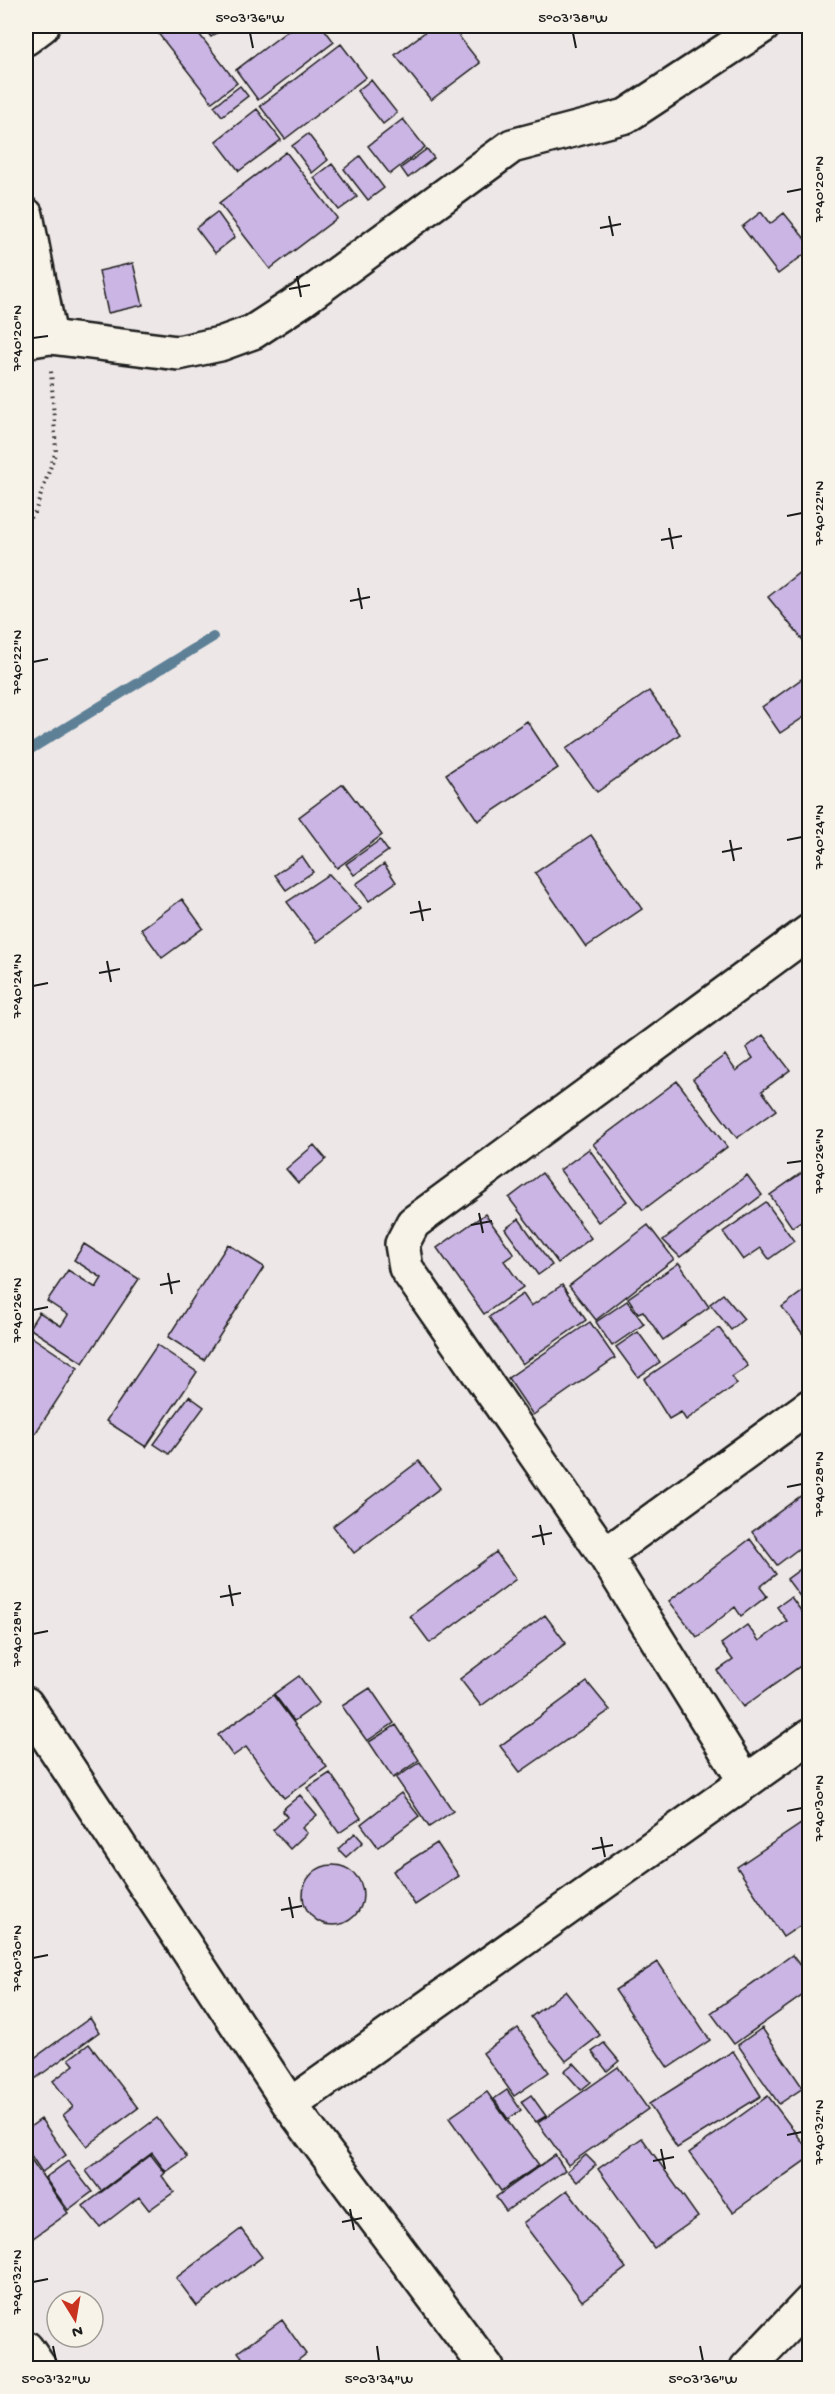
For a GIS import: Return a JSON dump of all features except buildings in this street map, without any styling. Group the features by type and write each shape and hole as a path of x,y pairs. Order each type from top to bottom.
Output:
{"street":[{"path":"26,38 42,26"},
{"path":"26,215 38,339 178,353 220,344 254,332 320,287 512,146 626,116 763,26"},
{"path":"745,1781 605,1555 406,1268 402,1244 413,1223 810,931"},
{"path":"605,1555 810,1406"},
{"path":"26,1704 290,2105 487,2368"},
{"path":"290,2105 810,1736"},
{"path":"747,2368 810,2302"},
{"path":"26,2348 40,2368"}],"path":[{"path":"26,522 35,512 56,451 38,339"}],"waterway":[{"path":"26,752 213,637"}]}
